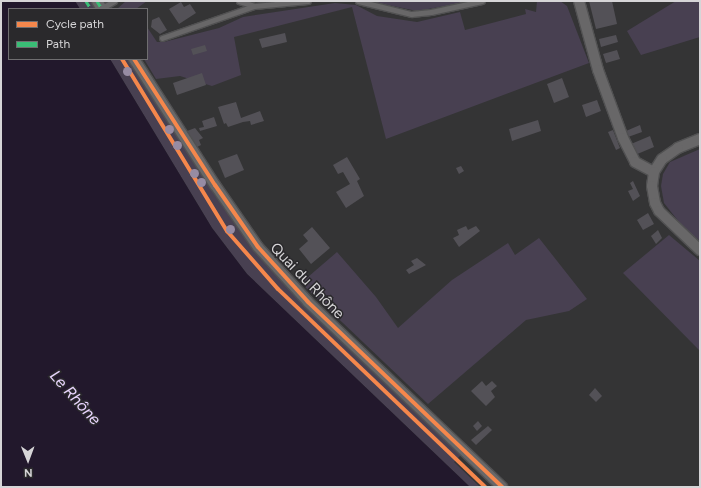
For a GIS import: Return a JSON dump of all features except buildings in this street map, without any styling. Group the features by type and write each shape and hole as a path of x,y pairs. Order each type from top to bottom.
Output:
{"street":[{"path":"579,1 598,70 623,138 634,162 654,172"},
{"name":"Quai du Rhône","path":"135,60 215,185 258,247 308,302 502,487"},
{"path":"700,139 678,148 662,159 654,172 652,195 659,211 700,250"}],"lane":[{"path":"104,8 114,1"},
{"path":"239,1 254,6"},
{"path":"162,38 254,6 308,1"},
{"path":"358,1 411,14 431,12 482,1"}],"shaded area":[{"path":"75,1 92,1 96,8 79,8"},
{"path":"126,1 147,1 137,8 118,8"},
{"path":"368,1 473,1 417,11"},
{"path":"537,1 560,1 567,6 589,63 386,139 352,7 234,37 241,75 212,86 180,76 156,79 145,60 148,60 148,28 157,42 164,42 219,28 243,17 335,3 356,5 377,16 417,22 460,12 465,30 526,14 525,9 536,12"},
{"path":"676,1 700,1 700,37 641,55 627,31"},
{"path":"111,60 130,60 216,197 259,255 342,342 462,454 454,462 480,487 470,487 247,274 212,228"},
{"path":"700,149 700,241 683,227 664,203 661,186 663,174 670,162"},
{"path":"669,235 700,261 700,351 623,273"},
{"path":"539,238 587,299 569,311 526,320 428,404 301,283 337,252 376,297 398,328 452,280 508,243 515,255"}],"water":[{"name":"Le Rhône","path":"1,1 75,1 79,8 8,8 8,60 111,60 212,228 247,274 470,487 1,487"}],"marked path":[{"path":"86,1 90,8"},
{"path":"97,1 101,8"}],"cycle path":[{"path":"123,60 227,231 278,289 485,487"},
{"path":"135,60 215,185 258,247 308,302 502,487"}]}
